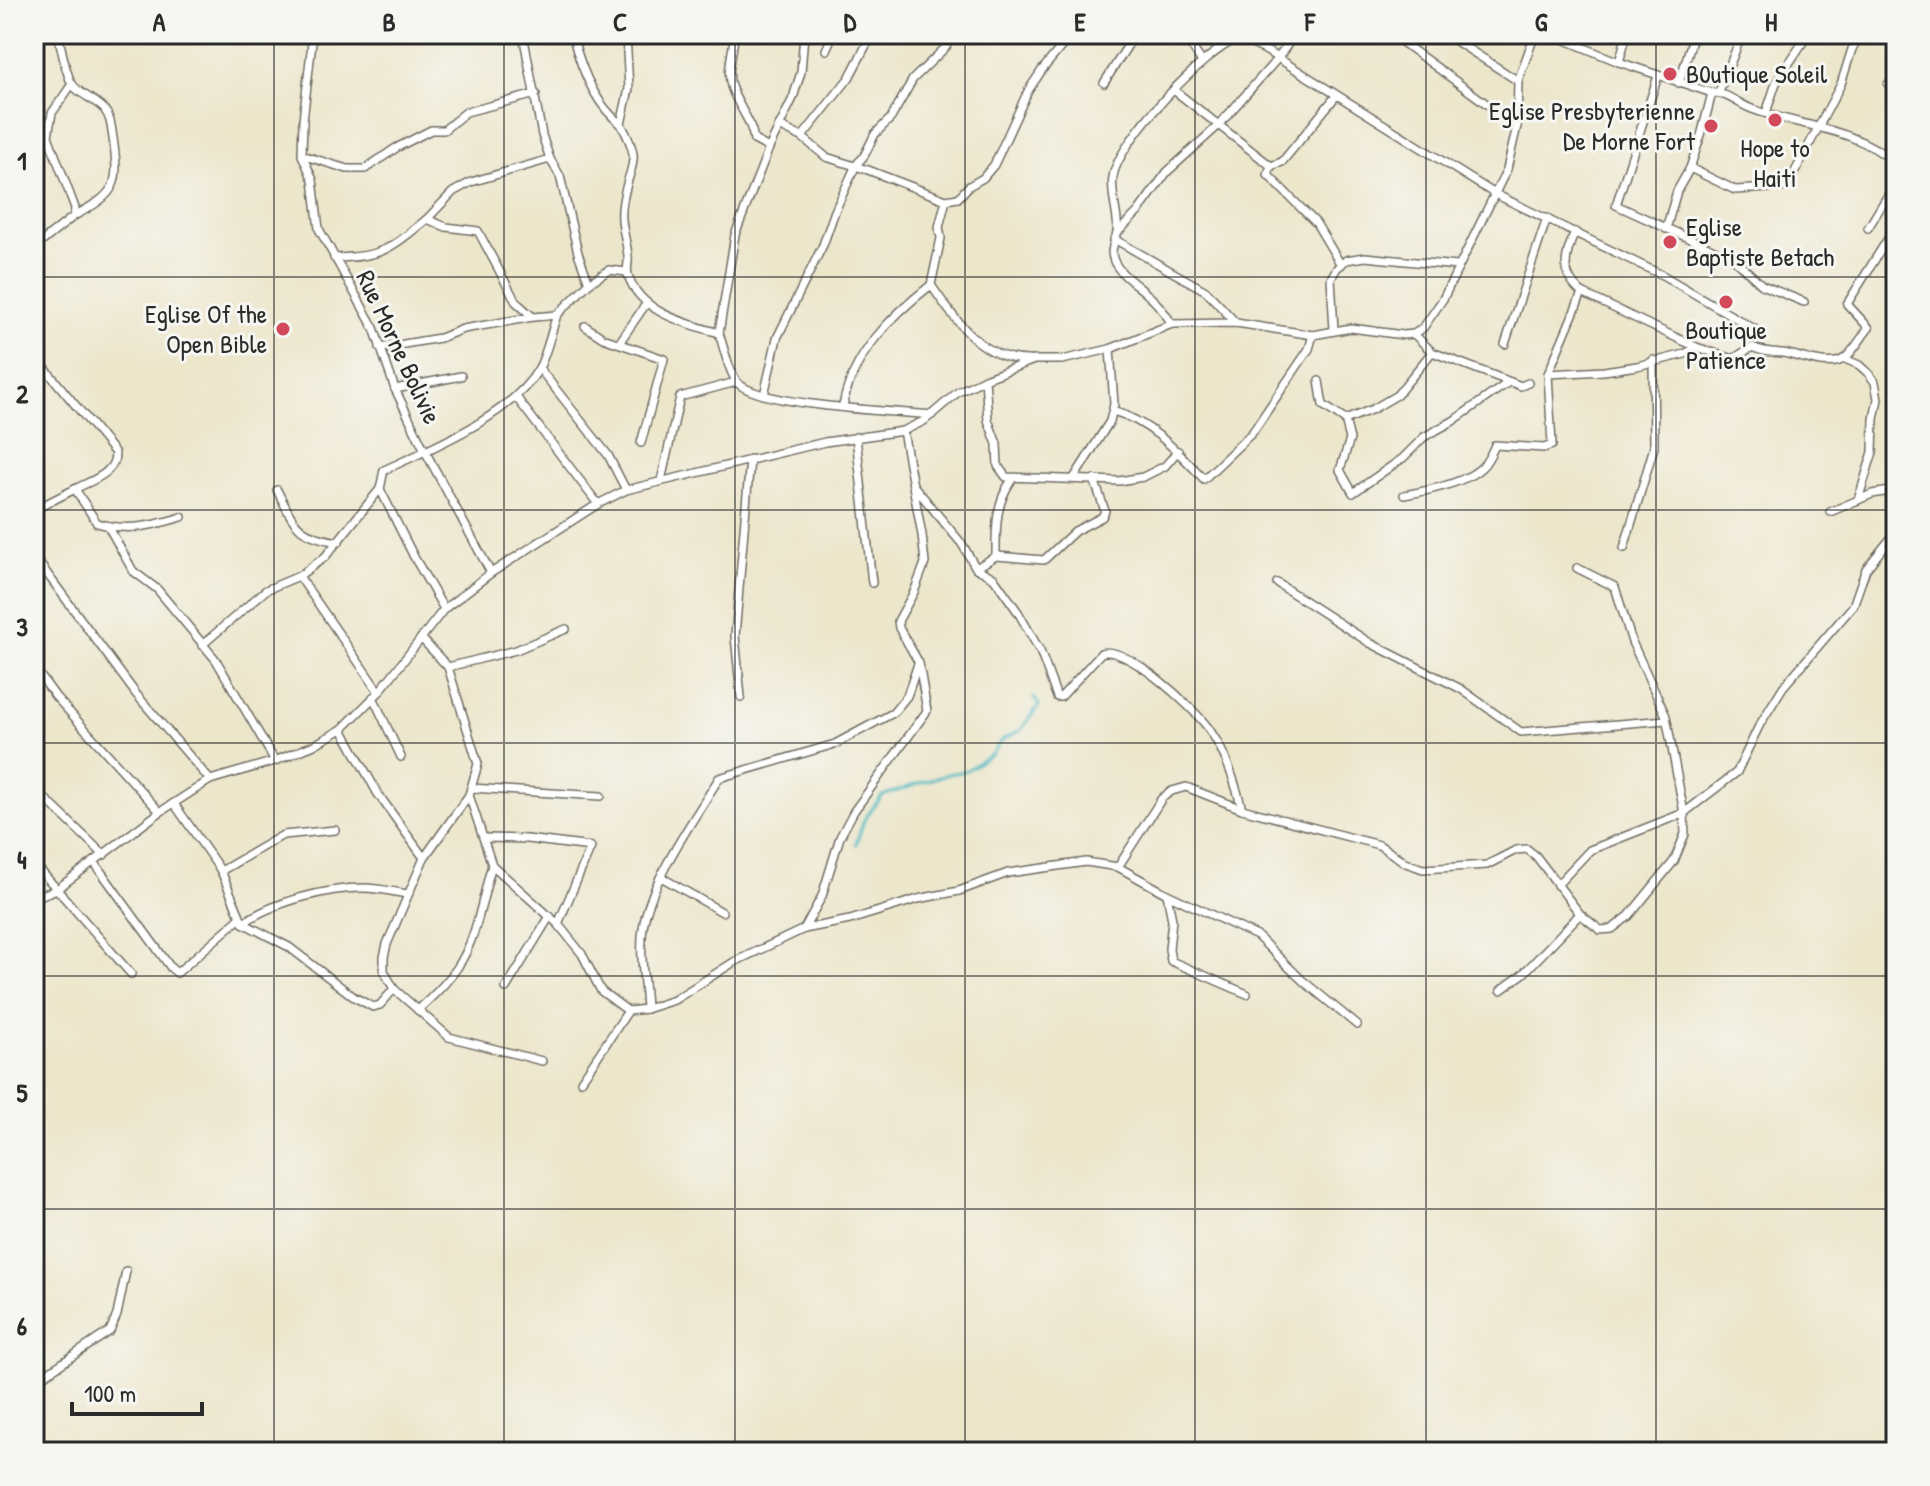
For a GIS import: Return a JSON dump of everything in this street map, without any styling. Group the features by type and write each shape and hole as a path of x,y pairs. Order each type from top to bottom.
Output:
{"street":[{"path":"34,248 74,216 103,200 111,190 117,167 111,118 102,106 72,84 58,34"},
{"name":"Rue Morne Bolivie","path":"313,34 302,155 313,180 319,229 356,293 395,389 491,573"},
{"path":"523,34 542,135 560,176 578,253 589,283"},
{"path":"572,34 595,96 610,116 621,124 633,145 634,163 621,218 628,256 627,272 646,304 685,323 719,333"},
{"path":"621,124 629,89 626,34"},
{"path":"734,34 730,84 740,109 751,122 754,140 769,148"},
{"path":"804,34 801,72 793,98 769,148 735,235 719,333 736,382 751,391 796,402 932,415"},
{"path":"826,50 833,34"},
{"path":"802,137 849,78 872,34"},
{"path":"764,395 777,338 823,245 856,165 875,134 891,118 913,79 946,47 952,34"},
{"path":"779,126 802,137 826,157 856,165 946,200 958,198 994,165 1028,91 1072,34"},
{"path":"1104,83 1135,34"},
{"path":"1193,34 1192,47 1202,62"},
{"path":"1172,324 1157,304 1118,269 1111,245 1167,172 1218,126 1295,34"},
{"path":"1391,34 1517,126"},
{"path":"1445,34 1518,81"},
{"path":"931,285 955,318 980,344 1001,356 1034,360 1062,360 1110,349 1172,324 1236,323 1313,335 1351,328 1414,334 1434,315 1507,169 1517,126 1518,81 1535,34"},
{"path":"1551,34 1619,62 1715,93 1752,109 1856,139 1885,154 1896,164"},
{"path":"1619,62 1627,34"},
{"path":"1679,83 1694,34"},
{"path":"1666,229 1677,191 1690,168 1715,93 1742,34"},
{"path":"1690,168 1735,190 1787,187 1841,84 1860,34"},
{"path":"1116,236 1113,174 1124,151 1140,128 1202,62 1239,36 1495,194 1664,276 1761,333"},
{"path":"1766,113 1776,83 1805,39"},
{"path":"1658,76 1616,205 1734,259 1762,285 1804,302"},
{"path":"72,84 52,113 48,136 75,208 74,216"},
{"path":"1888,84 1896,92"},
{"path":"1175,91 1271,166"},
{"path":"302,155 347,169 365,169 431,130 444,130 466,112 536,94"},
{"path":"1271,166 1282,162 1336,96"},
{"path":"334,258 357,258 385,252 427,219 453,192 471,182 550,159"},
{"path":"1271,166 1268,175 1316,223 1341,265"},
{"path":"1868,228 1896,182"},
{"path":"843,406 852,376 874,339 905,306 931,285 946,200"},
{"path":"1505,344 1547,218"},
{"path":"427,219 446,227 478,231 516,302 533,317"},
{"path":"1575,232 1567,250 1566,264 1570,283 1582,293 1696,347 1733,359 1752,347 1765,353 1785,353 1807,360 1835,362 1845,359 1869,328 1847,304 1896,226"},
{"path":"1116,236 1206,291 1236,323"},
{"path":"1334,330 1331,278 1346,260 1365,257 1457,266"},
{"path":"202,645 266,590 299,576 325,557 380,489 384,470 468,429 516,397 539,368 557,315 589,283 609,270 627,272"},
{"path":"1404,495 1438,489 1471,476 1485,465 1495,445 1544,448 1552,445 1548,374 1582,293"},
{"path":"619,343 646,304"},
{"path":"380,348 440,338 463,329 557,315"},
{"path":"585,326 603,338 664,359 641,443"},
{"path":"1414,334 1432,352 1521,386 1528,383"},
{"path":"1113,411 1142,421 1178,451 1204,479 1252,433 1309,349 1313,335"},
{"path":"1548,374 1637,366 1685,354 1696,347"},
{"path":"1074,478 1110,421 1113,411 1110,349"},
{"path":"1345,420 1397,395 1432,352"},
{"path":"34,355 115,453 111,470 34,510"},
{"path":"1845,359 1868,373 1875,382 1878,399 1873,452 1858,500"},
{"path":"34,898 57,889 160,812 210,780 275,761 342,729 376,695 444,609 491,573 598,504 626,490 721,469 750,459 856,437 903,431 932,415 958,392 1034,360"},
{"path":"1624,548 1654,447 1653,360"},
{"path":"539,368 608,455 626,490"},
{"path":"395,389 461,376"},
{"path":"985,379 988,420 997,444 998,466 1006,477 1119,481 1143,477 1165,466 1178,451"},
{"path":"1319,381 1323,405 1345,420 1350,439 1340,470 1353,493 1403,458 1424,437 1509,382"},
{"path":"661,481 680,397 736,382"},
{"path":"516,397 598,504"},
{"path":"804,929 822,896 840,837 854,811 927,711 919,663 898,621 925,563 903,431"},
{"path":"856,437 872,583"},
{"path":"741,697 735,636 750,459"},
{"path":"996,556 997,514 1003,492 1013,478"},
{"path":"976,568 996,556 1044,560 1080,527 1102,517 1105,511 1094,479"},
{"path":"913,485 962,544 976,568 994,578 1018,612 1040,651 1057,697 1061,697 1101,653 1109,651 1134,661 1196,713 1210,730 1232,771 1242,809"},
{"path":"75,489 97,523 108,526 139,528 182,517"},
{"path":"380,489 444,609"},
{"path":"277,490 295,525 305,534 339,542"},
{"path":"1830,512 1872,494 1896,490"},
{"path":"108,526 133,571 157,589 216,660 275,761"},
{"path":"1557,885 1590,850 1684,813 1737,772 1783,687 1853,606 1866,569 1896,532"},
{"path":"34,556 136,694 210,780"},
{"path":"1118,867 1162,798 1186,787 1242,809 1379,845 1406,863 1423,869 1487,865 1516,850 1527,849 1536,856 1580,914 1600,930 1612,929 1629,916 1674,861 1685,834 1684,813 1666,720 1632,642 1615,587 1577,568"},
{"path":"299,576 376,695 401,757"},
{"path":"1277,583 1370,643 1461,689 1521,732 1666,720"},
{"path":"448,667 529,646 566,629"},
{"path":"421,638 448,667 478,764 470,791 424,858 384,957 384,971 394,989 449,1037 542,1061"},
{"path":"646,1009 642,930 646,910 661,877 719,778 835,744 893,713 907,696 919,663"},
{"path":"34,667 55,696 160,812"},
{"path":"342,729 378,794 424,858"},
{"path":"34,788 104,855"},
{"path":"470,791 601,796"},
{"path":"418,1010 459,966 472,937 492,865 470,791"},
{"path":"175,805 221,871 241,921 289,947 354,997 373,1007 380,1005 394,989"},
{"path":"221,871 283,835 335,830"},
{"path":"485,838 527,839 591,847 558,924"},
{"path":"94,862 177,973 241,921 275,904 347,889 408,894"},
{"path":"492,865 558,924 582,954 601,991 628,1011 674,1000 734,962 804,929 959,891 1008,873 1086,862 1118,867 1257,936 1302,980 1357,1025"},
{"path":"34,863 131,974"},
{"path":"661,877 722,912"},
{"path":"1167,894 1172,920 1171,961 1247,994"},
{"path":"1501,990 1523,974 1580,914"},
{"path":"506,988 550,916"},
{"path":"581,1081 628,1011"},
{"path":"34,1382 110,1331 117,1315 126,1271"}],"waterway":[{"path":"856,844 864,820 882,796 965,771 992,754 1002,740 1021,730 1039,705 1034,698"}],"place":[{"name":"B0utique Soleil","path":"1670,74"},
{"name":"Hope to Haiti","path":"1775,120"},
{"name":"Eglise Presbyterienne De Morne Fort","path":"1711,126"},
{"name":"Eglise Baptiste Betach","path":"1670,242"},
{"name":"Boutique Patience","path":"1726,302"},
{"name":"Eglise Of the Open Bible","path":"283,329"}]}
